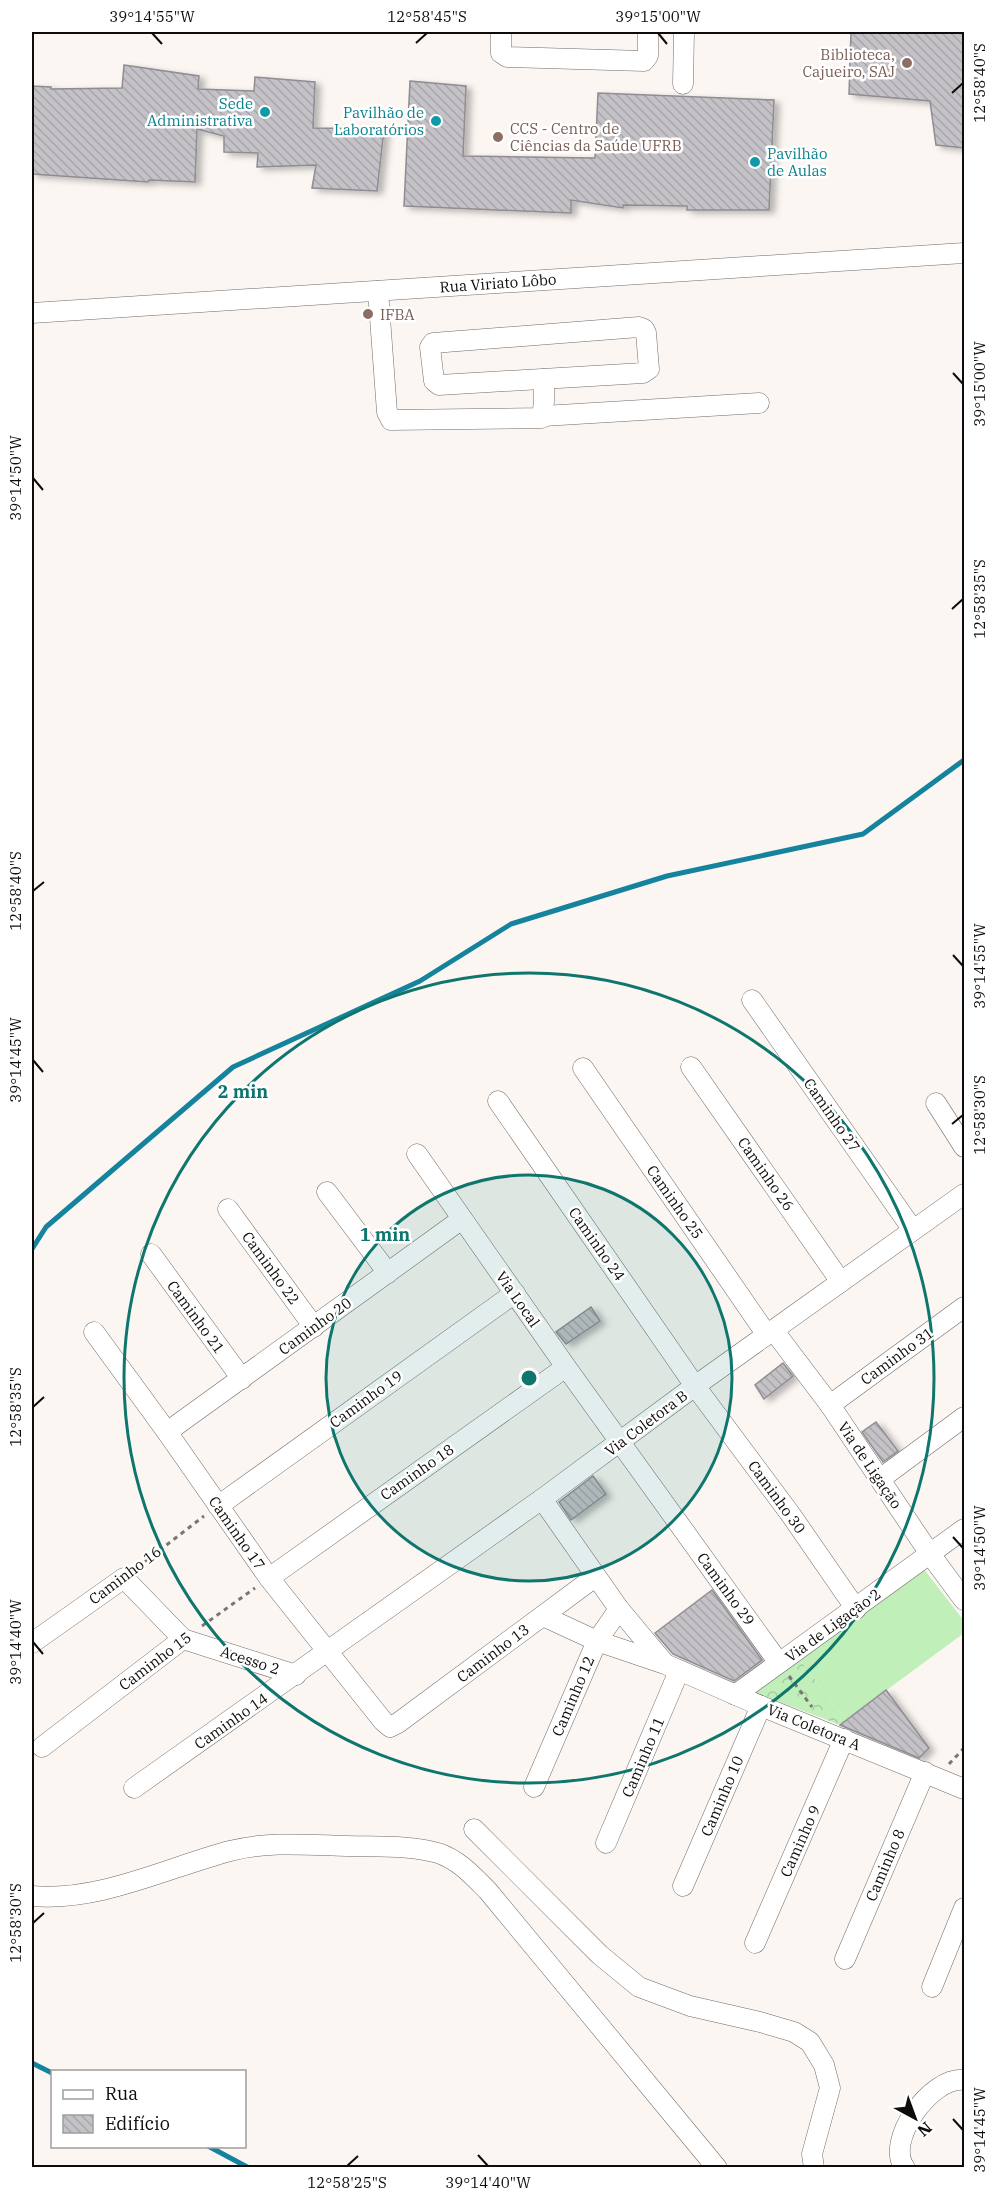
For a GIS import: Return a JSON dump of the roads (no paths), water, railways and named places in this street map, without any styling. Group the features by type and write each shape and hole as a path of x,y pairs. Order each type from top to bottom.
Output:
{"street":[{"path":"501,32 501,53 507,57 644,61 648,56 648,32"},
{"path":"683,84 684,32"},
{"name":"Rua Viriato Lôbo","path":"32,313 964,254"},
{"path":"378,291 387,412 391,420 540,418 759,403"},
{"path":"639,327 646,331 649,369 646,372 544,379 436,385 433,379 430,344 639,327"},
{"path":"543,416 544,379"},
{"name":"Caminho 27","path":"752,1000 913,1230"},
{"name":"Caminho 26","path":"691,1067 842,1282"},
{"name":"Caminho 25","path":"583,1068 770,1333"},
{"name":"Caminho 24","path":"498,1101 695,1386"},
{"path":"936,1103 964,1148"},
{"name":"Via Local","path":"417,1154 620,1442"},
{"path":"327,1192 388,1273"},
{"name":"Via Coletora B","path":"327,1652 964,1194"},
{"name":"Caminho 22","path":"228,1209 314,1328"},
{"name":"Caminho 20","path":"167,1432 462,1219"},
{"name":"Caminho 21","path":"151,1254 242,1379"},
{"name":"Caminho 19","path":"218,1506 515,1293"},
{"name":"Caminho 31","path":"830,1405 964,1307"},
{"name":"Caminho 17","path":"94,1332 269,1578 390,1727"},
{"name":"Via de Ligação","path":"770,1333 830,1405 930,1554 964,1600"},
{"name":"Caminho 18","path":"269,1578 566,1367"},
{"name":"Caminho 30","path":"695,1386 791,1515 856,1608"},
{"path":"880,1479 964,1417"},
{"name":"Caminho 29","path":"620,1442 779,1663"},
{"name":"Via Coletora A","path":"542,1499 619,1609 672,1667"},
{"name":"Via de Ligação 2","path":"735,1695 964,1529"},
{"name":"Caminho 13","path":"390,1727 398,1724 595,1576"},
{"name":"Acesso 2","path":"124,1578 183,1639 296,1675"},
{"name":"Caminho 16","path":"32,1643 124,1578"},
{"name":"Caminho 12","path":"534,1787 597,1641 619,1609"},
{"name":"Via Coletora A","path":"543,1616 597,1641 672,1667 964,1789"},
{"name":"Caminho 15","path":"42,1747 183,1639"},
{"name":"Caminho 14","path":"134,1788 327,1652"},
{"name":"Caminho 11","path":"606,1843 672,1667"},
{"name":"Caminho 10","path":"683,1886 761,1706"},
{"name":"Caminho 9","path":"755,1943 844,1739"},
{"name":"Caminho 8","path":"845,1959 925,1772"},
{"path":"474,1829 600,1955 639,1987 690,2006 794,2032 810,2042 824,2066 830,2088 812,2154 814,2168"},
{"path":"32,1896 77,1894 142,1879 250,1846 383,1847 423,1850 440,1854 471,1872 488,1891 717,2168"},
{"path":"932,1987 964,1908"},
{"path":"905,2168 901,2162 900,2149 908,2124 919,2104 932,2091 960,2079 964,2080"}],"waterway":[{"path":"32,1249 46,1227 233,1067 420,981 511,924 667,876 863,834 964,760"},
{"path":"32,2063 51,2072"},
{"path":"212,2148 249,2168"}],"place":[{"name":"Biblioteca, Cajueiro, SAJ","path":"907,63"},
{"name":"Sede Administrativa","path":"265,112"},
{"name":"Pavilhão de Laboratórios","path":"436,121"},
{"name":"CCS - Centro de Ciências da Saúde UFRB","path":"498,137"},
{"name":"Pavilhão de Aulas","path":"755,162"},
{"name":"IFBA","path":"368,314"}]}
